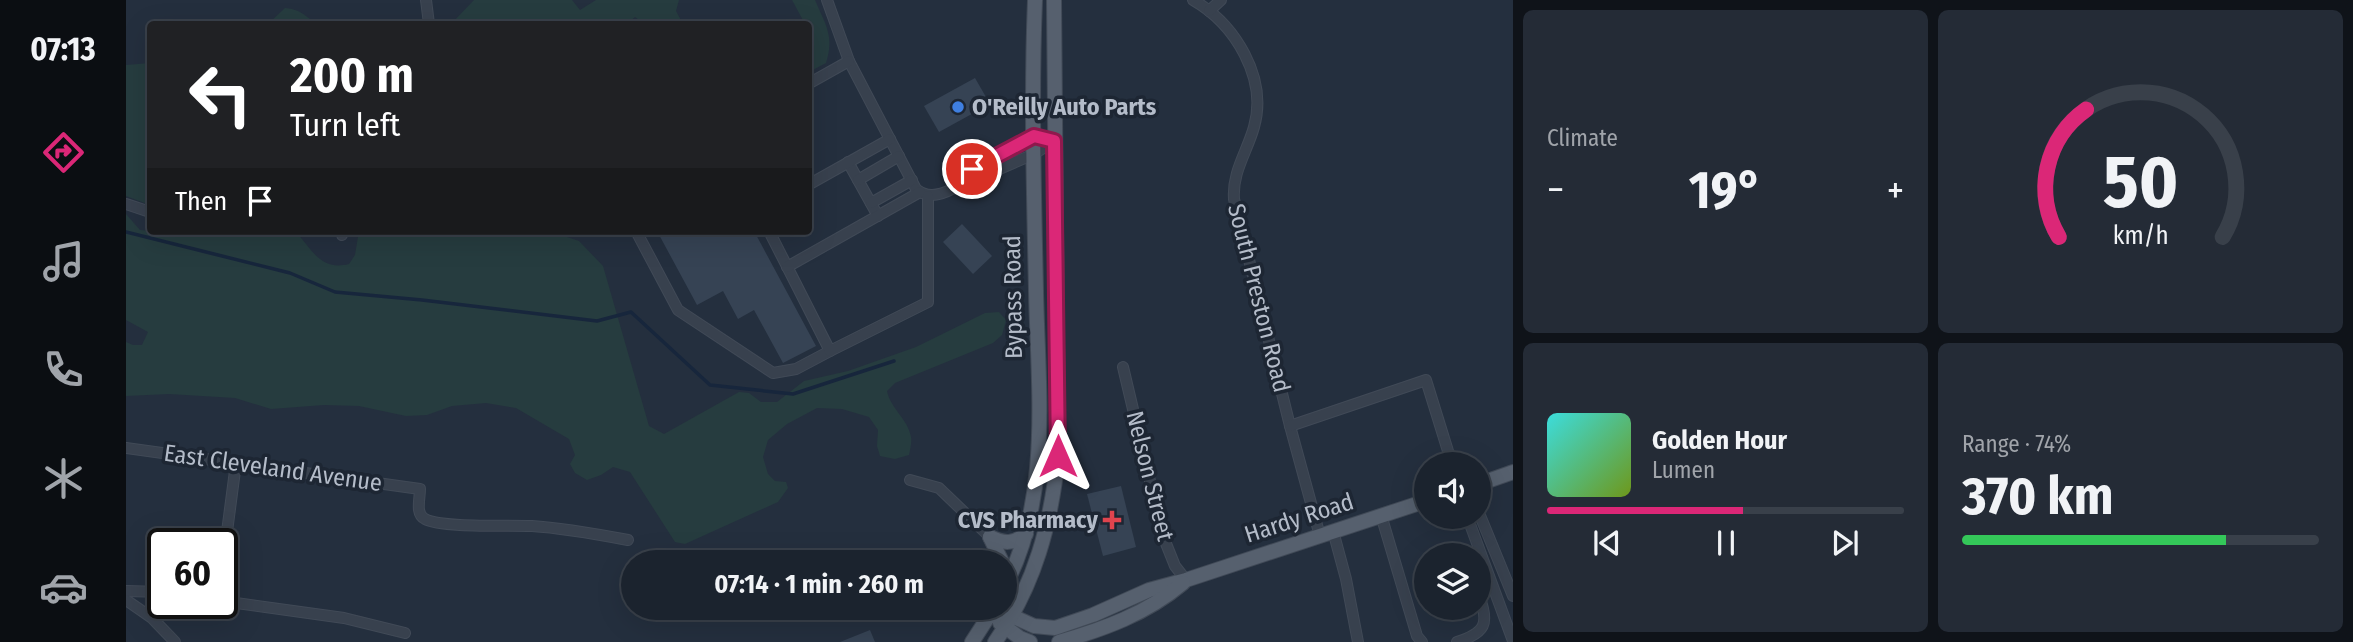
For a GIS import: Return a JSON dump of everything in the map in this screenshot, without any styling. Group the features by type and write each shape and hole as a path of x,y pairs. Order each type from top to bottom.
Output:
{"main road":[{"name":"Bypass Road","path":"1017,555 1026,534 1032,505 1038,443 1035,0"},
{"name":"Bypass Road","path":"995,642 1009,622 1032,575 1042,547 1052,503 1056,468 1058,402 1054,0"},
{"path":"1491,480 1513,472"},
{"name":"Hardy Road","path":"1009,622 1046,628 1066,626 1149,590 1414,504"},
{"path":"990,537 998,541 1012,542 1026,534"},
{"path":"990,537 996,550"},
{"name":"Hardy Road","path":"1059,642 1160,603 1186,580"},
{"path":"1081,642 1126,618"},
{"name":"Hardy Road","path":"972,642 987,620"},
{"name":"Hardy Road","path":"1006,620 1030,642"}],"street":[{"path":"426,0 429,21"},
{"path":"638,235 678,310 773,373 796,369 928,302 924,194 912,180 849,61 827,0"},
{"name":"South Preston Road","path":"1193,0 1209,11 1234,36 1242,48 1255,86 1256,121 1235,177 1234,199 1290,426 1326,533 1346,579 1358,642"},
{"path":"1209,11 1221,0"},
{"path":"812,82 849,61"},
{"path":"787,267 878,216 924,194 939,195 966,179 972,169 1034,136 1054,141"},
{"path":"812,183 890,139"},
{"path":"966,179 974,180 1034,154 1054,141"},
{"path":"858,180 899,156"},
{"path":"848,162 878,216"},
{"path":"871,203 912,180"},
{"path":"126,204 147,211"},
{"path":"771,235 830,351"},
{"name":"Nelson Street","path":"1123,367 1163,536 1175,566 1186,580"},
{"path":"1290,426 1426,380 1448,452"},
{"name":"East Cleveland Avenue","path":"126,448 420,489 419,511 427,520 459,525 534,526 628,540"},
{"path":"227,528 236,463"},
{"path":"910,480 939,488 990,537"},
{"path":"1381,515 1422,642"},
{"path":"1472,529 1513,641"},
{"path":"1486,529 1513,596"},
{"path":"126,591 147,592"},
{"path":"126,600 152,618 175,642"},
{"path":"238,603 344,618 405,633"},
{"path":"1457,642 1476,636 1483,620"}],"green space":[{"path":"474,0 572,0 580,10 596,0 679,0 676,11 681,21 640,21 635,17 630,21 454,21"},
{"path":"792,0 815,0 828,30 829,54 826,63 812,70 812,21 803,21"},
{"path":"285,8 314,21 271,21"},
{"path":"147,63 147,204 126,196 126,65"},
{"path":"126,214 140,230 147,231 147,235 299,235 318,258 331,265 349,264 355,255 358,235 561,235 579,241 603,266 649,426 664,434 739,392 749,393 761,402 777,402 804,381 848,371 916,347 985,313 999,312 1006,320 1002,335 993,343 895,383 887,391 909,431 909,455 895,459 880,456 877,446 878,430 869,417 842,409 817,408 787,424 768,440 763,457 768,474 775,481 786,482 788,488 778,502 685,544 675,542 630,472 613,467 587,480 575,473 570,464 575,455 569,439 516,408 486,403 452,406 427,415 406,416 359,406 324,405 271,409 235,398 169,394 126,396 126,342 142,345 148,332 126,320"}],"building":[{"path":"975,78 990,104 939,132 924,106"},
{"path":"962,224 992,256 973,274 943,242"},
{"path":"659,235 756,235 816,346 783,363 754,310 738,319 723,291 697,305"},
{"name":"CVS Pharmacy","path":"1121,486 1136,547 1103,556 1087,494"},
{"path":"870,630 875,642 840,642"}],"waterway":[{"path":"126,232 290,273 335,292 597,321 631,312 710,385 793,394 894,361"}],"place":[{"name":"O'Reilly Auto Parts","path":"958,107"},
{"name":"CVS Pharmacy","path":"1112,520"}],"route":[{"path":"972,169 1034,136 1054,141 1058,456"}]}
